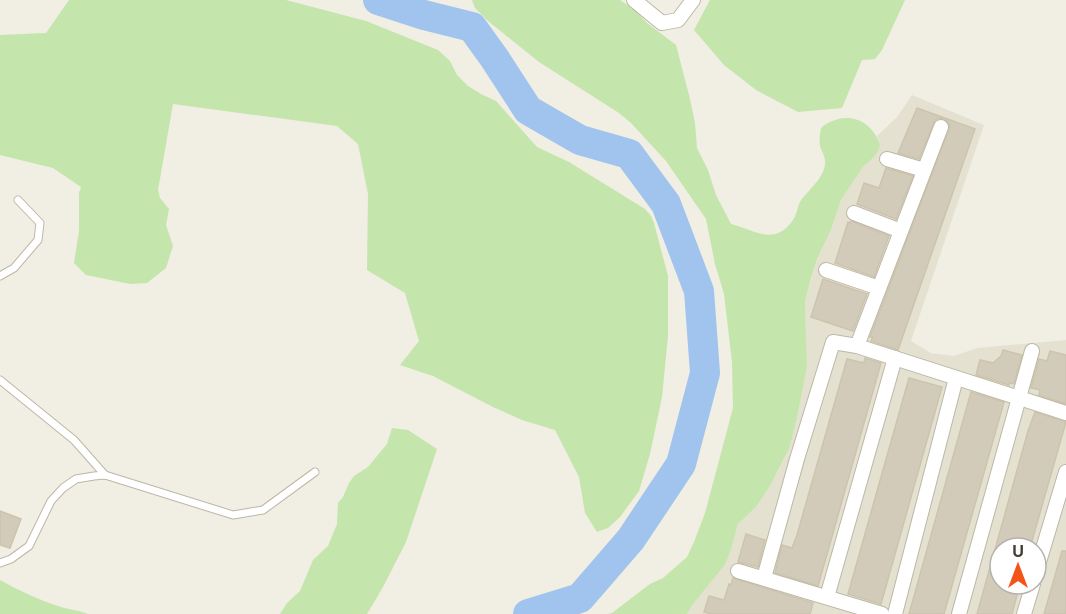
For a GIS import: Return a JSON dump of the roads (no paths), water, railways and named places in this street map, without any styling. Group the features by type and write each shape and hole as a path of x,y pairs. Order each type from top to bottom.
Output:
{"street":[{"path":"634,0 662,23 678,20 693,0"},
{"path":"857,346 940,127"},
{"path":"887,159 924,171"},
{"path":"854,213 901,231"},
{"path":"826,270 879,288"},
{"path":"764,578 833,342 857,346 1066,413"},
{"path":"959,614 1032,351"},
{"path":"827,597 895,358"},
{"path":"895,614 957,378"},
{"path":"1047,536 1066,472"},
{"path":"738,571 882,614"},
{"path":"1024,614 1029,596"}],"lane":[{"path":"0,276 14,268 38,240 40,223 18,200"},
{"path":"0,380 74,440 105,476"},
{"path":"0,563 11,559 29,546 51,501 63,488 76,479 105,476 233,515 263,510 315,472"}],"waterway":[{"path":"378,0 472,27 528,110 580,140 629,154 666,204 699,291 705,373 681,464 631,539 580,598 528,614"}]}
